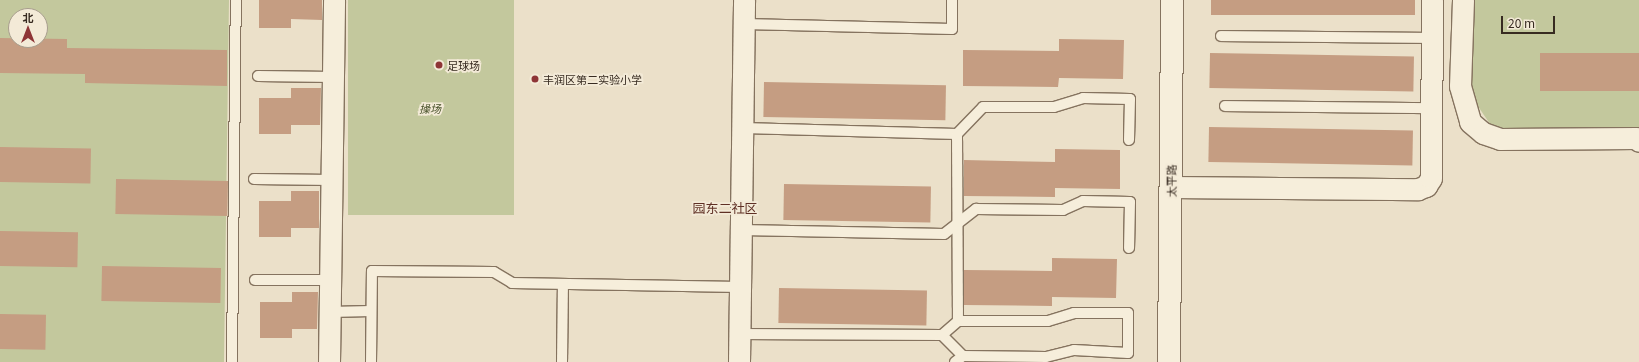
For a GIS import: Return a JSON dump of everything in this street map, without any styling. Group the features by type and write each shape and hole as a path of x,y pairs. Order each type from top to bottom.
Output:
{"street":[{"path":"329,362 334,0"},
{"path":"739,362 744,0"},
{"name":"太平路","path":"1169,362 1172,0"},
{"path":"1171,187 1418,189 1426,186 1431,178 1432,0"},
{"path":"1463,0 1460,86 1470,122 1483,133 1500,139 1636,138 1639,141"}],"lane":[{"path":"232,362 236,0"},
{"path":"744,24 952,29 952,0"},
{"path":"1221,36 1431,38"},
{"path":"258,76 333,77"},
{"path":"958,321 956,224 957,134 983,107 1054,107 1083,98 1130,99 1129,140"},
{"path":"1225,106 1431,108"},
{"path":"743,128 957,134"},
{"path":"254,179 332,180"},
{"path":"741,230 944,234 976,209 1063,210 1083,201 1130,202 1129,248"},
{"path":"370,362 372,271 494,272 512,283 740,287"},
{"path":"255,280 330,280"},
{"path":"562,362 564,284"},
{"path":"330,312 371,311"},
{"path":"739,334 942,335 958,321 1048,321 1074,313 1128,313 1128,353 1074,350 1046,357 959,359 942,335"}],"green space":[{"path":"0,0 229,0 224,362 0,362"},
{"name":"操场","path":"348,0 514,0 514,215 348,215"},
{"path":"1470,0 1639,0 1639,130 1502,129 1490,124 1471,96"}],"building":[{"path":"259,0 322,0 322,20 291,19 291,28 259,28"},
{"path":"1211,0 1415,0 1415,15 1211,15"},
{"path":"0,38 8,38 8,48 48,48 48,39 67,39 67,48 227,50 227,86 85,83 85,74 0,73"},
{"path":"1059,39 1124,40 1123,79 1059,78 1058,87 963,86 963,50 1059,51"},
{"path":"1210,53 1414,57 1413,92 1209,88"},
{"path":"1540,53 1639,53 1639,91 1540,91"},
{"path":"764,82 946,85 945,120 763,117"},
{"path":"291,88 321,88 320,125 291,125 291,134 259,134 259,98 291,98"},
{"path":"1209,127 1413,131 1412,166 1208,162"},
{"path":"0,147 91,149 90,184 0,182"},
{"path":"1055,149 1120,150 1120,189 1055,188 1055,197 964,196 964,160 1055,162"},
{"path":"116,179 228,181 227,216 115,214"},
{"path":"784,184 931,187 930,223 783,220"},
{"path":"291,191 319,191 319,228 291,228 291,237 259,237 259,201 291,201"},
{"path":"0,231 78,232 77,267 0,266"},
{"path":"1052,258 1117,259 1116,298 1052,297 1052,306 964,305 964,270 1052,271"},
{"path":"102,266 221,268 220,303 101,301"},
{"path":"779,288 927,291 926,326 778,323"},
{"path":"292,292 318,292 317,329 292,329 292,338 260,338 260,302 292,302"},
{"path":"0,314 46,315 45,350 0,349"}],"place":[{"name":"足球场","path":"439,65"},
{"name":"丰润区第二实验小学","path":"535,79"}],"district":[{"name":"园东二社区","path":"725,208"}]}
